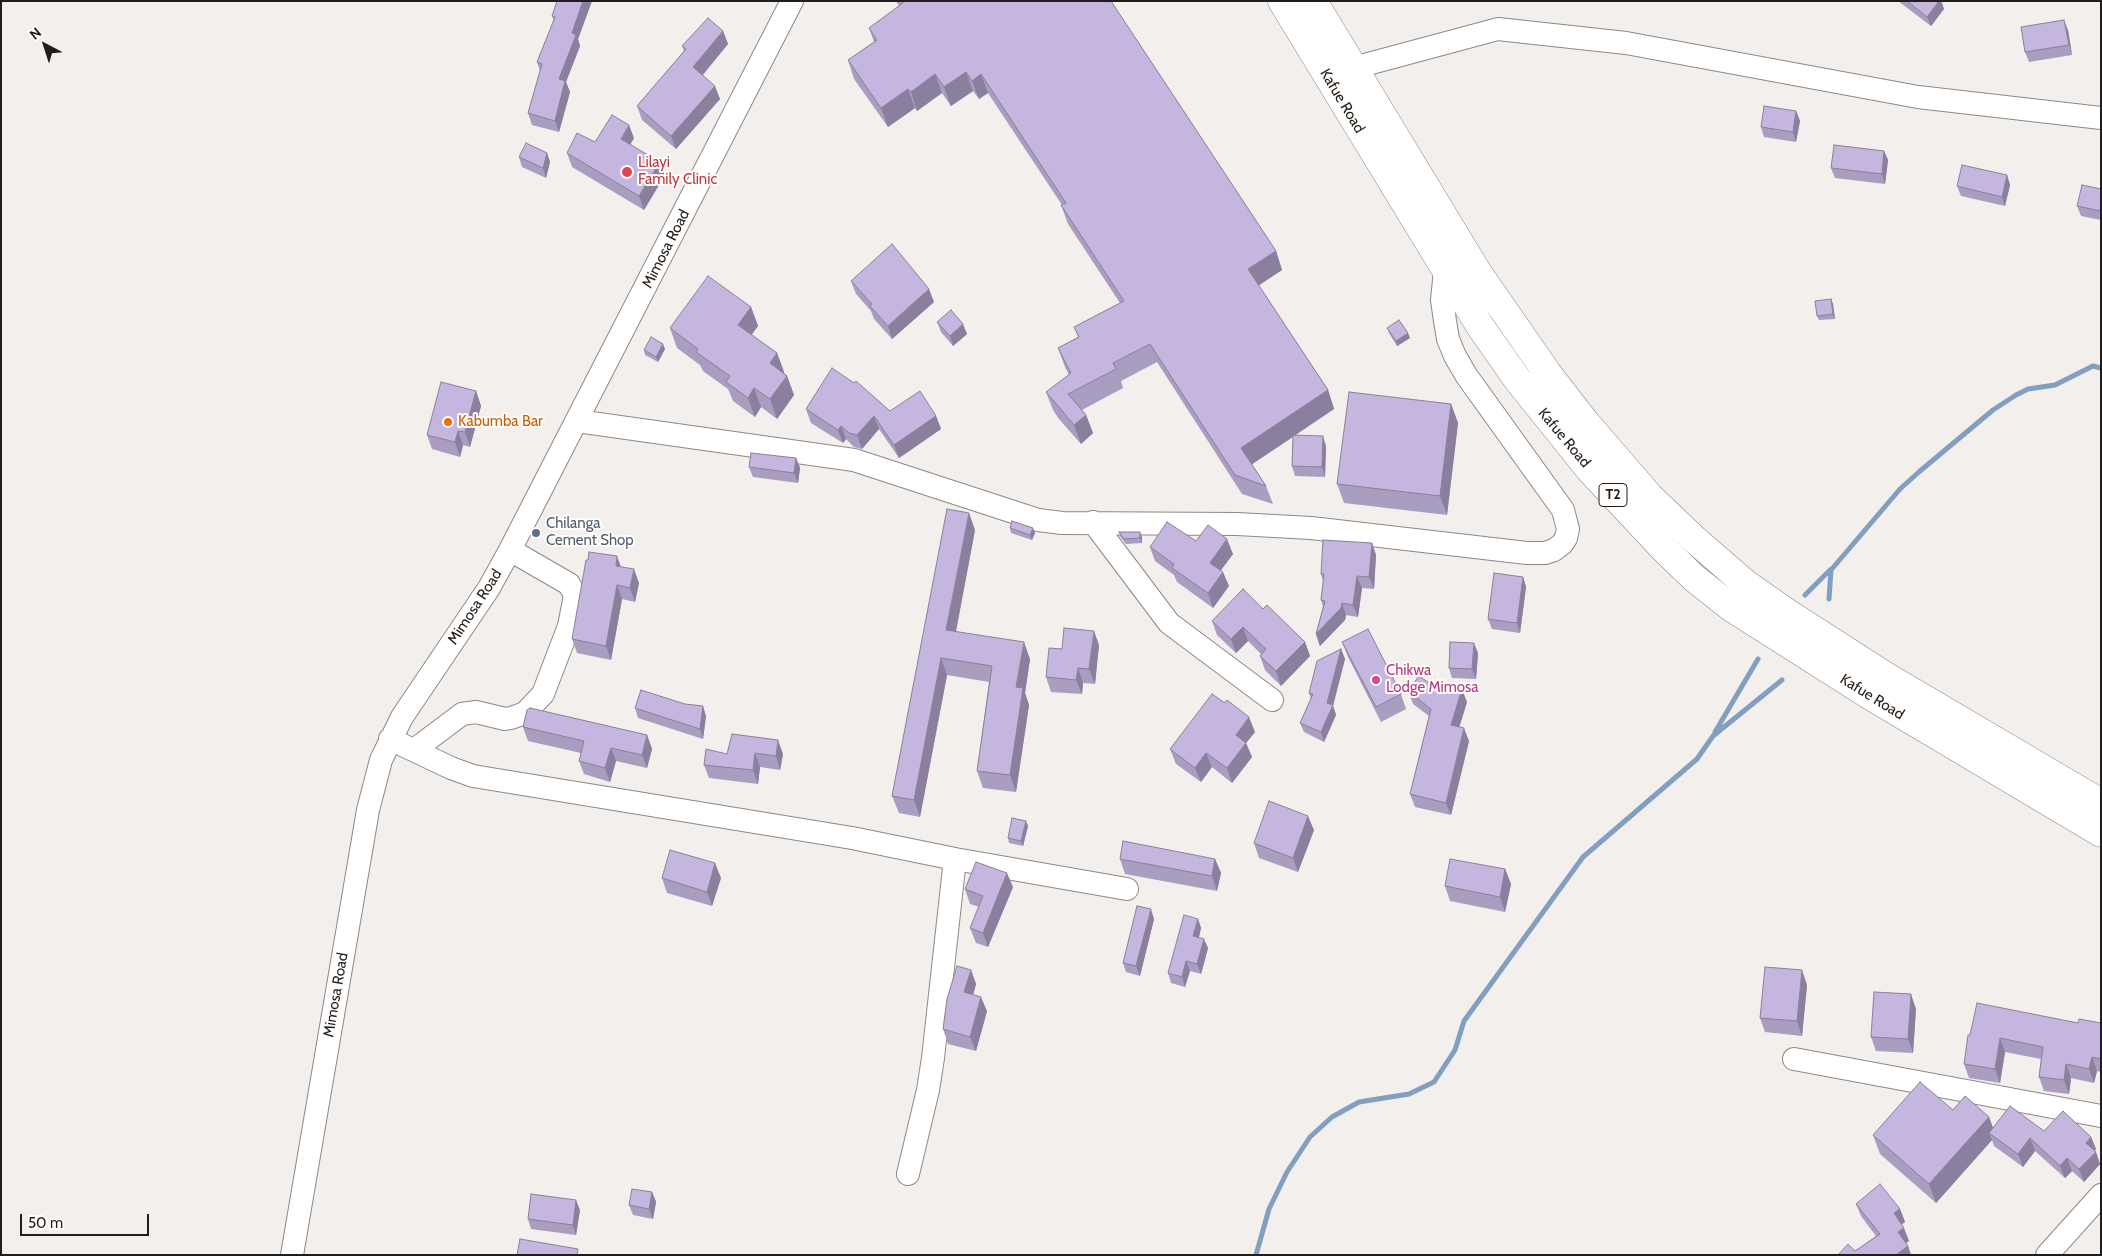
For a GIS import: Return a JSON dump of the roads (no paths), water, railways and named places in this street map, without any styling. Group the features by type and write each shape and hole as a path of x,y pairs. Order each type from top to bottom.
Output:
{"highway":[{"name":"Kafue Road","path":"1282,1 1480,326 1557,432 1624,508 1694,578 1732,608 1869,696 2101,833"},
{"name":"Kafue Road","path":"1312,1 1478,273 1520,335 1586,424 1650,496 1694,539 1746,584 1786,612 1884,676 2101,803"}],"street":[{"name":"Mimosa Road","path":"292,1255 368,810 381,760 390,738 402,717 489,588 510,550 792,1"},
{"path":"1353,68 1498,29 1626,43 1918,97 2101,118"},
{"path":"577,421 854,460 1038,520 1062,523 1237,524 1311,528 1527,553 1545,553 1558,547 1566,538 1568,529 1563,510 1466,375 1448,339 1442,300 1445,270"},
{"path":"1093,522 1169,623 1272,700"},
{"path":"414,750 462,714 476,712 504,719 512,718 525,713 542,694 569,626 575,596 569,584 510,550"},
{"path":"390,738 473,776 852,838 956,859 1127,889"},
{"path":"908,1174 928,1090 933,1058 956,859"},
{"path":"1794,1059 2101,1116"},
{"path":"2047,1255 2101,1195"}],"waterway":[{"path":"1829,599 1831,570 1900,489 1920,471 1993,410 2016,395 2028,389 2055,385 2093,366 2101,368"},
{"path":"1805,595 1830,570"},
{"path":"1715,732 1758,659"},
{"path":"1256,1255 1269,1209 1287,1172 1310,1137 1332,1117 1359,1102 1409,1094 1434,1082 1455,1050 1464,1021 1583,857 1697,759 1713,736 1782,680"}],"place":[{"name":"Lilayi Family Clinic","path":"627,172"},
{"name":"Kabumba Bar","path":"448,422"},
{"name":"Chilanga Cement Shop","path":"536,533"},
{"name":"Chikwa Lodge Mimosa","path":"1376,680"}]}
